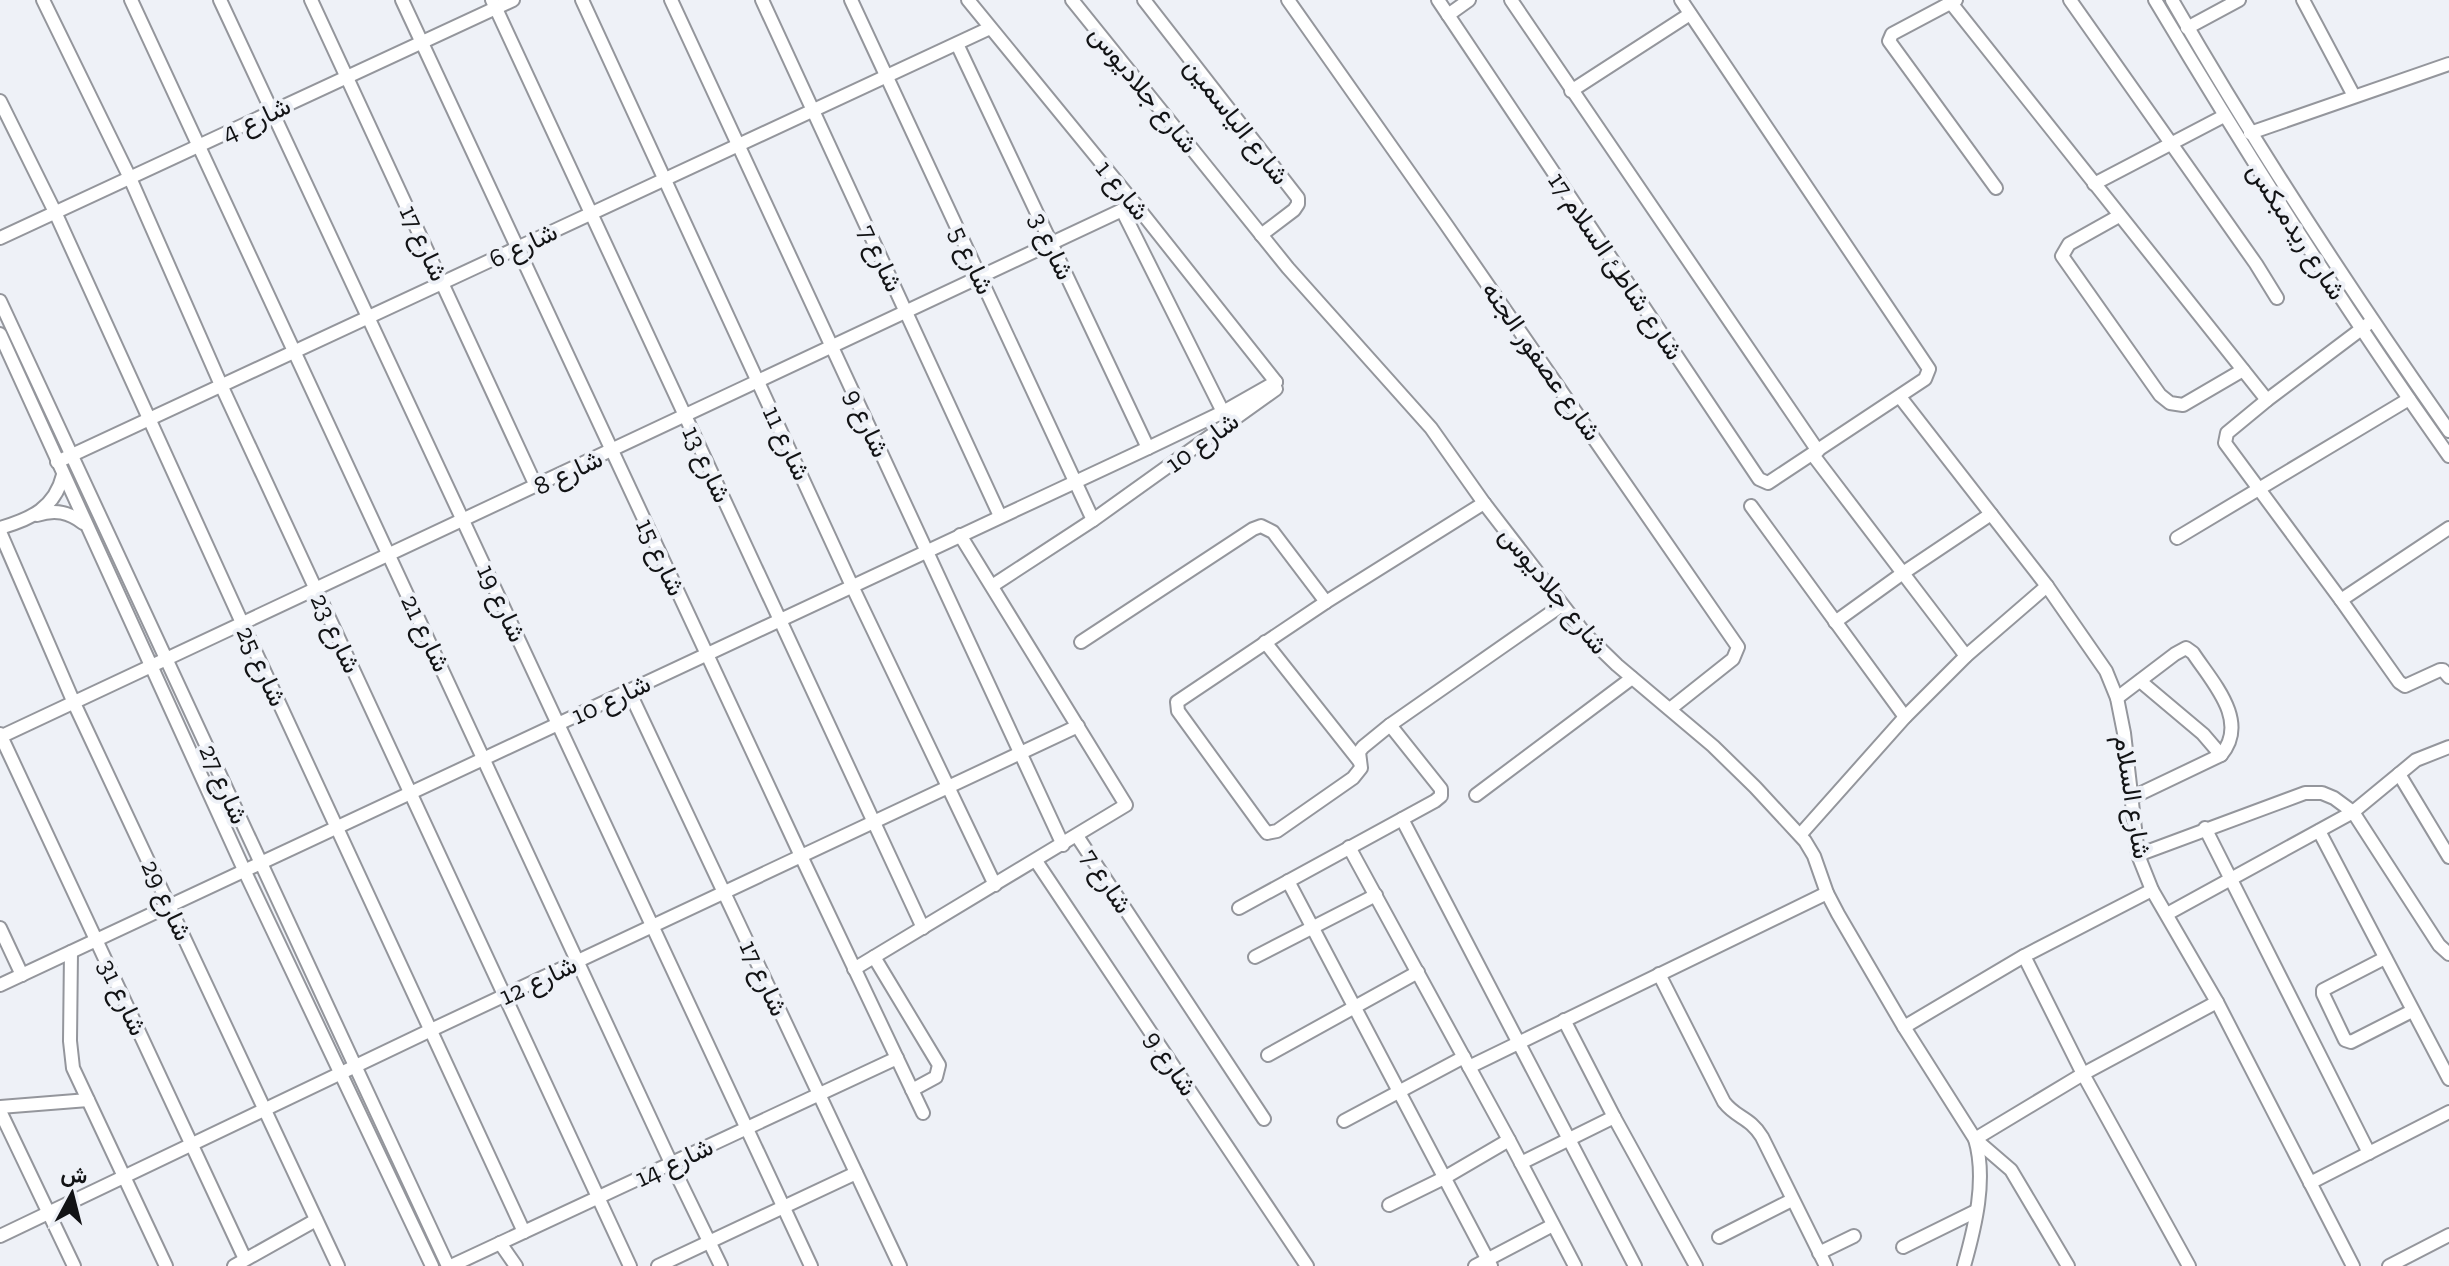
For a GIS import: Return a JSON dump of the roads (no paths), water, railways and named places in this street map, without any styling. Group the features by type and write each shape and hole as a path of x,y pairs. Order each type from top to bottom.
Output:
{"street":[{"name":"شارع 23","path":"43,0 130,178 221,385 630,1266"},
{"name":"شارع 21","path":"131,0 721,1266"},
{"name":"شارع 19","path":"220,0 811,1266"},
{"name":"شارع 17","path":"311,0 536,486"},
{"name":"شارع 15","path":"402,0 923,1113"},
{"name":"شارع 4","path":"0,238 421,42 494,4 513,0"},
{"name":"شارع 11","path":"582,0 852,586 995,885"},
{"name":"شارع 9","path":"671,0 1063,845"},
{"name":"شارع 7","path":"762,0 1000,516"},
{"name":"شارع 5","path":"851,0 1093,520"},
{"name":"شارع 1","path":"968,0 1128,207 1276,382"},
{"name":"شارع جلاديوس","path":"1072,0 1261,235 1431,428 1484,503 1585,634 1745,777 1800,835 1814,856 1827,893 1904,1027 1975,1139 2011,1170 2068,1266"},
{"name":"شارع الياسمين","path":"1144,0 1298,198 1294,210 1261,235"},
{"name":"شارع عصفور الجنه","path":"1288,0 1738,647 1733,659 1670,709"},
{"name":"شارع شاطئ السلام 17","path":"1438,0 1759,479 1772,481 1925,379 1929,373 1928,366 1681,0"},
{"path":"1448,15 1469,0"},
{"path":"1511,0 1815,453 1966,656"},
{"path":"2070,0 2277,298"},
{"name":"شارع ريدمبكس","path":"2155,0 2224,116 2366,325 2449,431"},
{"name":"شارع ريدمبكس","path":"2172,0 2409,399 2449,456"},
{"path":"2187,28 2239,0"},
{"path":"2303,0 2354,96"},
{"path":"1996,188 1889,41 1892,34 1953,1 2119,216 2267,400"},
{"name":"شارع 13","path":"494,4 923,928"},
{"path":"1571,91 1690,14"},
{"name":"شارع 6","path":"57,462 990,28"},
{"name":"شارع 3","path":"957,44 1148,448"},
{"path":"2250,133 2449,64"},
{"name":"شارع 25","path":"0,101 55,212 524,1232"},
{"path":"2094,184 2224,116"},
{"name":"شارع 8","path":"0,736 243,625 1128,207"},
{"name":"شارع 10","path":"1128,207 1223,412"},
{"path":"2119,216 2069,244 2062,256 2160,395 2170,403 2190,403 2243,370"},
{"name":"شارع 27","path":"0,301 355,1068 450,1266"},
{"path":"2366,325 2267,400 2227,433 2225,440 2401,684 2405,686 2440,670 2449,677"},
{"name":"شارع 27","path":"0,334 4,354 432,1266"},
{"name":"شارع 10","path":"0,985 1148,448 1276,382"},
{"name":"شارع 10","path":"992,586 1093,520 1273,392 1276,382"},
{"name":"شارع السلام","path":"1900,397 2047,586 2099,659 2117,698 2138,855 2152,890 2217,1002 2353,1266"},
{"path":"2177,538 2409,399"},
{"path":"34,515 54,499 63,475"},
{"path":"1484,503 1183,696 1176,706 1263,828 1267,833 1277,831 1359,773 1359,752 1363,747 1562,605"},
{"path":"1751,506 1905,717"},
{"path":"0,530 47,511 74,516 85,525"},
{"path":"1835,622 1991,514"},
{"path":"1081,642 1261,526 1273,532 1326,602"},
{"path":"2341,600 2449,528"},
{"name":"شارع 29","path":"0,530 74,703 338,1266"},
{"name":"شارع 7","path":"960,535 1126,805 1077,836 1264,1119"},
{"path":"1800,835 1905,717 1966,656 2047,586"},
{"path":"1265,642 1360,762"},
{"path":"2117,698 2181,650 2191,649 2232,715 2231,738 2221,755 2131,798"},
{"path":"1476,795 1632,678"},
{"path":"2140,681 2203,734 2221,755"},
{"name":"شارع 17","path":"629,691 900,1266"},
{"path":"1239,908 1441,796 1441,789 1390,725"},
{"name":"شارع 12","path":"0,1236 1078,726"},
{"name":"شارع 31","path":"0,736 192,1145 240,1263"},
{"path":"2167,914 2353,812 2416,760 2448,750"},
{"path":"2399,774 2449,857"},
{"path":"2138,855 2305,793 2322,793 2353,812 2439,945 2449,954"},
{"path":"1402,819 1635,1266"},
{"path":"2205,828 2369,1153"},
{"path":"2319,831 2449,1079"},
{"path":"854,969 1077,836"},
{"path":"1349,847 1509,1140 1572,1265"},
{"name":"شارع 9","path":"1036,861 1307,1266"},
{"path":"1288,881 1444,1178 1484,1264 1553,1225"},
{"path":"1904,1027 2024,956 2152,890"},
{"path":"1344,1121 1466,1062 1518,1043 1827,893"},
{"path":"1255,957 1376,895"},
{"path":"0,928 22,975"},
{"path":"71,952 70,1051 73,1068 166,1266"},
{"path":"2024,956 2083,1074 2189,1266"},
{"path":"874,957 939,1065 936,1077 912,1090"},
{"path":"2385,958 2325,986 2323,990 2345,1040 2351,1042 2412,1011"},
{"path":"1268,1055 1418,972"},
{"path":"1659,974 1724,1102 1756,1127 1826,1266"},
{"path":"1964,1266 1976,1211 1980,1165 1975,1139 2083,1074 2217,1002"},
{"path":"1564,1020 1696,1266"},
{"name":"شارع 14","path":"450,1266 897,1058"},
{"path":"74,1266 0,1109 88,1100"},
{"path":"2310,1183 2449,1112"},
{"path":"1521,1163 1614,1117"},
{"path":"1389,1205 1444,1178 1509,1140"},
{"path":"658,1266 856,1173"},
{"path":"1719,1237 1792,1200"},
{"path":"1903,1247 1976,1211"},
{"path":"240,1263 316,1220"},
{"path":"2389,1266 2449,1235"},
{"path":"1819,1253 1854,1236"},
{"path":"500,1243 516,1266"}]}
